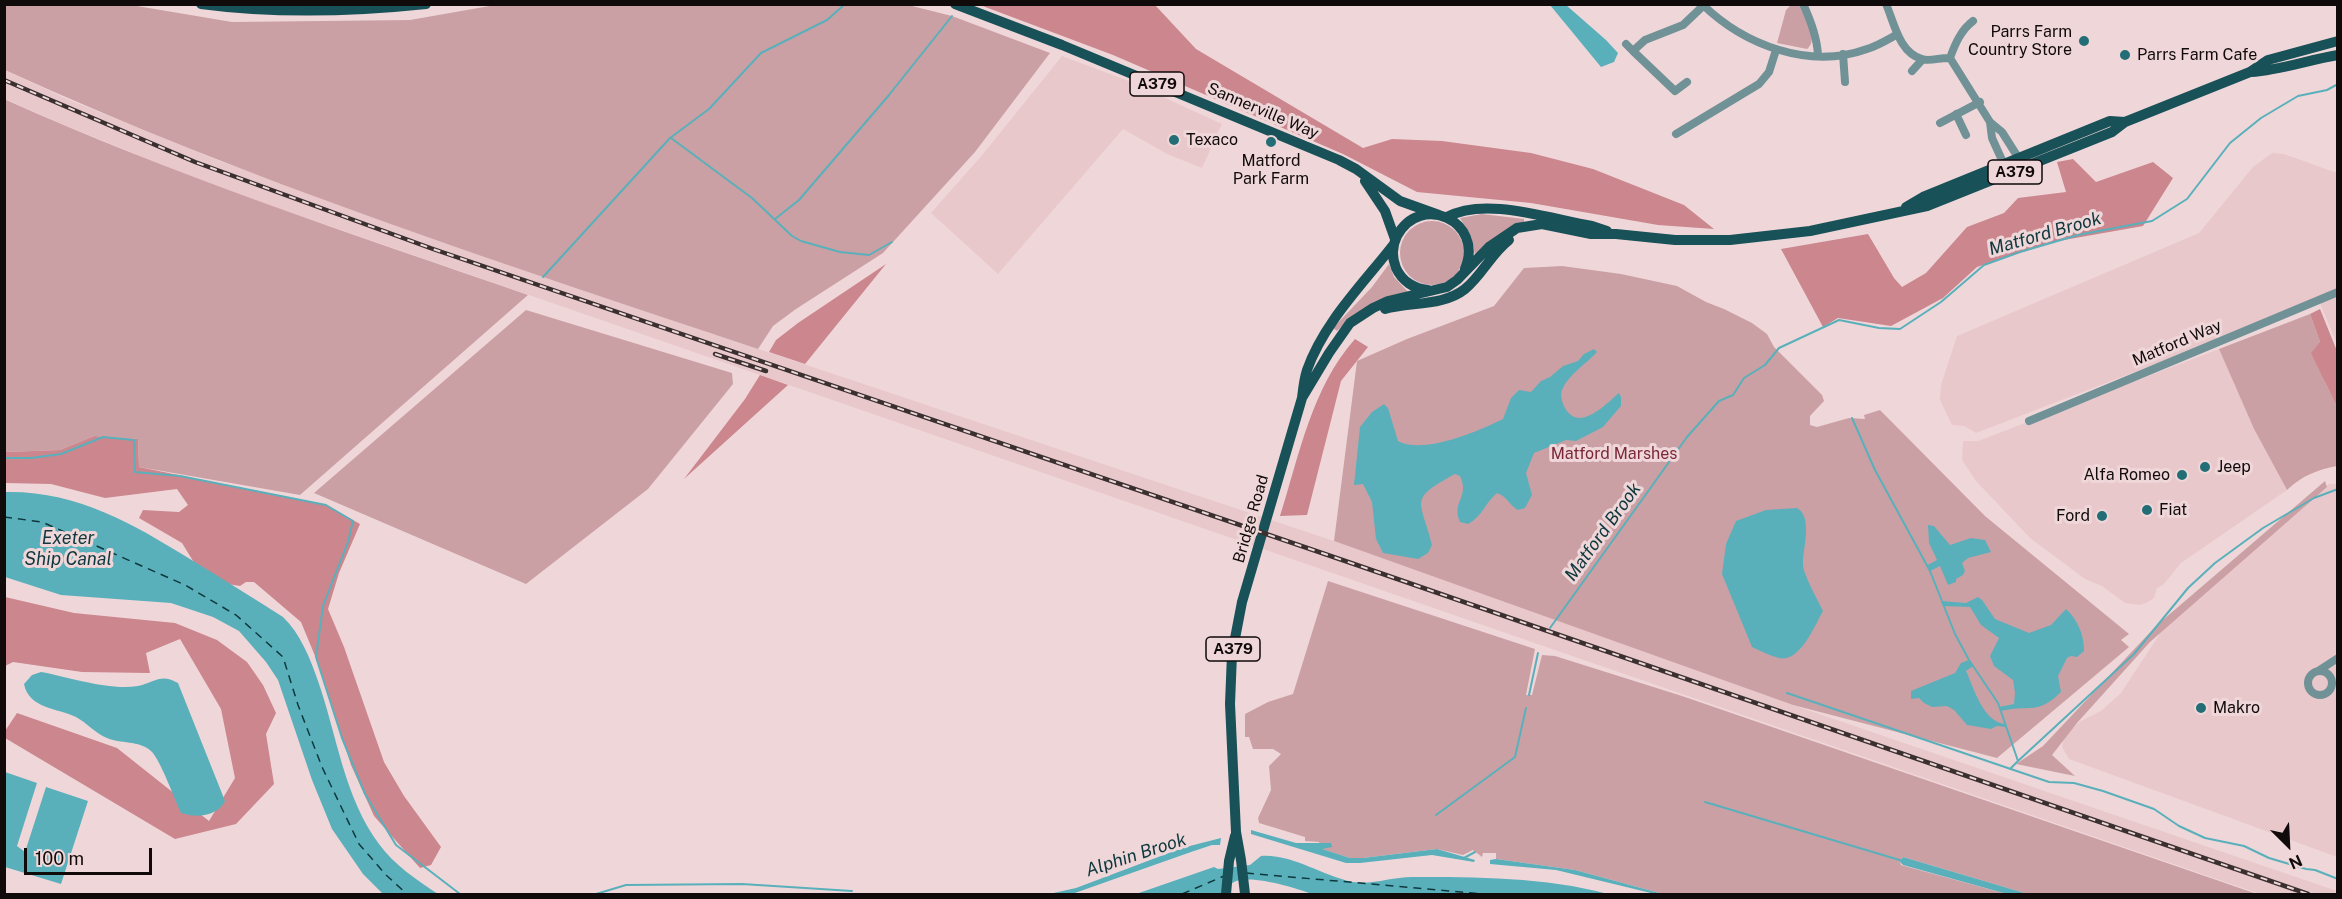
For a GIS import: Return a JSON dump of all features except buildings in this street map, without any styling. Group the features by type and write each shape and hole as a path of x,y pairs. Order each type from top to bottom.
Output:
{"main road":[{"path":"201,4 266,11 321,12 426,4"},
{"name":"Sannerville Way","path":"955,4 1254,123 1356,169 1400,201 1443,216"},
{"name":"A379","path":"1302,398 1350,323 1373,308 1399,298 1447,287 1457,280 1489,247 1517,228 1542,224 1591,234 1675,240 1748,239 1841,226 1899,211 1923,197 2006,170 2110,121 2125,122 2250,72 2268,60 2337,41"},
{"name":"A379","path":"2250,72 2271,71 2337,55"},
{"name":"Sannerville Way","path":"1356,169 1380,202 1394,241"},
{"name":"A379","path":"1435,290 1417,288 1403,279 1395,266 1394,241 1401,229 1415,218 1424,215 1443,216 1468,209 1492,209 1592,226 1616,234"},
{"name":"A379","path":"1443,216 1461,228 1468,242 1468,261 1464,272"},
{"name":"A379","path":"1340,338 1366,318 1384,310 1439,300 1458,294 1473,280 1494,253 1516,235 1540,229 1564,229"},
{"name":"Bridge Road","path":"1244,891 1236,832 1230,704 1232,654 1242,602 1302,398 1306,373 1325,331 1394,241"},
{"name":"Bridge Road","path":"1226,894 1228,867 1236,832"}],"street":[{"path":"1803,4 1818,45 1818,55"},
{"path":"1886,4 1896,35 1905,46 1923,60 1950,58"},
{"path":"1633,51 1645,40 1683,25 1702,5 1744,36 1776,50 1818,55 1843,54 1866,50 1896,35"},
{"path":"1950,58 1954,45 1973,21"},
{"path":"1626,44 1675,91 1687,82"},
{"path":"1676,134 1759,84 1769,72 1776,50"},
{"path":"1843,54 1845,82"},
{"path":"1950,58 1980,102 1990,122 1992,138 2006,170"},
{"path":"1912,72 1923,60"},
{"path":"1940,123 1980,102"},
{"path":"1956,114 1966,135"},
{"path":"1990,122 2002,132 2021,163"},
{"name":"Matford Way","path":"2029,422 2337,292"},
{"path":"2337,658 2334,686 2327,692 2315,694 2308,687 2309,677 2337,658"},
{"path":"2318,671 2326,673 2334,686"}],"shaded area":[{"path":"980,5 1155,5 1196,49 1363,148 1392,139 1442,141 1531,153 1593,169 1684,205 1714,229 1658,225 1531,203 1417,192 1343,154 1113,55"},
{"path":"1062,56 1126,80 1222,124 1202,168 1167,154 1123,129 998,274 931,213 983,154"},
{"path":"5,70 67,99 222,162 543,277 1334,541 1793,705 2337,891 2337,894 2260,894 211,185 5,99"},
{"path":"2272,153 2284,154 2337,173 2337,344 2319,301 1976,433 1964,426 1952,425 1940,400 1941,385 1957,336 2199,233 2253,167"},
{"path":"2073,159 2096,182 2153,162 2173,178 2143,226 2053,242 1977,267 1943,298 1891,326 1838,318 1823,327 1781,249 1868,234 1894,278 1902,287 1926,273 1967,227 2004,213 2018,198 2066,192 2057,162"},
{"path":"886,264 805,364 769,352 776,340 798,323"},
{"path":"2320,309 2337,351 2337,407 2311,353 2320,342 2310,314"},
{"path":"1355,339 1368,347 1341,381 1307,515 1280,516 1317,400 1340,358"},
{"path":"2219,349 2254,429 2287,490 2181,563 2163,585 2157,588 2154,598 2146,603 2140,605 2125,603 2102,586 2085,579 2030,538 1976,481 1962,460 1963,441 1978,441"},
{"path":"760,375 788,385 684,479 745,399"},
{"path":"94,436 138,439 139,467 326,505 360,524 339,573 328,609 344,647 384,762 404,796 441,847 431,865 420,868 374,816 351,765 320,668 301,622 254,582 246,582 240,586 221,583 198,569 182,543 139,518 143,510 179,512 188,505 177,489 105,498 51,484 5,483 5,452 60,450"},
{"path":"2329,484 2337,484 2337,857 2069,759 2062,747 2064,735 2081,721 2101,711 2121,693 2165,626"},
{"path":"5,597 74,613 175,623 217,640 247,662 263,685 276,713 266,734 274,784 236,824 175,839 5,738 5,731 17,713 117,748 209,821 235,778 221,709 180,639 146,653 150,673 82,672 13,662 5,666"}],"green space":[{"path":"5,4 131,5 232,22 410,20 501,4 904,4 952,16 1050,53 975,152 883,253 773,326 758,349 472,253 283,185 5,70"},
{"path":"1791,5 1799,5 1810,27 1812,39 1807,49 1777,43 1786,10"},
{"path":"4,99 133,154 199,179 528,295 300,495 139,467 138,439 94,436 60,450 5,452"},
{"path":"1482,214 1524,219 1524,223 1475,255 1471,236 1460,218"},
{"path":"1432,221 1450,226 1455,230 1459,235 1464,253 1459,271 1455,276 1450,280 1432,285 1414,280 1409,276 1405,271 1400,253 1405,235 1409,230 1414,226"},
{"path":"1389,264 1394,277 1408,292 1348,321 1337,331 1333,328 1372,287"},
{"name":"Matford Marshes","path":"1562,266 1621,274 1677,286 1752,323 1767,334 1774,347 1822,395 1824,401 1810,416 1810,425 1817,427 1849,418 1865,419 1864,415 1880,410 1985,516 2129,634 2121,640 2129,647 1997,758 1793,705 1334,541 1357,361 1494,306 1524,268"},
{"path":"526,310 732,373 733,384 648,489 526,584 314,493"},
{"path":"2310,314 2320,342 2325,382 2337,407 2337,466 2310,474 2287,490 2254,429 2219,349"},
{"path":"2325,481 2327,487 2150,642 2077,723 2052,755 2075,776 2016,764 2043,746 2157,625"},
{"path":"1328,581 1535,649 1526,695 1532,695 1542,655 1555,656 1682,696 2257,894 2028,894 1903,857 1901,865 2007,894 1663,894 1575,870 1496,859 1496,853 1483,853 1482,857 1473,850 1463,855 1437,849 1350,858 1321,849 1319,842 1305,841 1305,837 1259,823 1258,818 1271,790 1269,766 1281,754 1273,749 1253,749 1249,737 1245,737 1245,714 1268,702 1293,694"}],"water":[{"path":"1550,5 1566,5 1606,40 1618,53 1614,62 1601,67"},
{"path":"1594,349 1597,352 1573,375 1562,390 1564,406 1571,415 1578,418 1585,417 1600,409 1619,393 1621,406 1603,427 1576,441 1566,440 1534,453 1526,473 1532,495 1525,508 1518,510 1497,493 1473,521 1468,524 1460,522 1458,509 1463,483 1460,476 1455,474 1430,490 1421,502 1432,545 1428,553 1418,559 1383,553 1376,539 1372,502 1363,484 1354,485 1360,427 1372,412 1384,404 1388,408 1398,441 1409,445 1451,440 1503,419 1511,398 1519,390 1531,392 1541,381 1563,366 1578,361 1584,354"},
{"name":"Exeter Ship Canal","path":"4,492 55,497 102,511 146,533 283,617 304,646 312,664 349,786 367,826 392,859 438,894 383,894 363,874 332,829 312,780 278,680 266,662 239,631 213,617 171,603 61,595 5,577"},
{"path":"1797,508 1802,512 1806,525 1803,567 1823,611 1800,649 1787,658 1779,658 1752,647 1722,574 1726,544 1736,521 1766,510"},
{"path":"1928,525 1934,526 1950,545 1971,538 1985,540 1991,552 1968,558 1962,563 1965,571 1963,575 1956,579 1956,582 1948,585 1940,566 1930,571 1926,566 1937,560 1929,543"},
{"path":"1978,597 1995,619 2029,633 2051,625 2066,609 2074,618 2083,639 2084,651 2077,657 2067,658 2058,676 2061,692 2053,699 2039,707 2001,711 1999,707 2014,704 2015,693 2013,680 1994,666 1990,656 1999,638 1981,625 1970,607 1943,606 1941,601 1966,603"},
{"path":"1969,660 1973,666 1966,671 1980,703 1991,717 2005,724 2006,727 1997,726 1991,729 1967,725 1954,710 1947,706 1932,707 1919,698 1911,699 1911,691 1955,673 1961,663"},
{"path":"41,672 115,687 138,686 162,678 178,683 225,801 217,810 206,815 181,813 163,771 151,751 141,745 107,738 76,717 38,703 32,698 24,684 32,675"},
{"path":"5,772 37,783 17,846 25,852 46,787 88,801 61,884 5,867"},
{"path":"1251,830 1296,843 1331,843 1332,847 1322,849 1350,858 1437,849 1475,860 1474,862 1432,855 1346,863 1251,834"},
{"path":"1221,838 1220,845 1212,845 1072,894 1049,894 1076,888 1182,848"},
{"path":"1261,856 1285,858 1353,882 1412,877 1486,878 1560,884 1608,894 1312,894 1273,883 1242,880 1234,882 1220,894 1136,894 1214,867 1218,869 1250,865"},
{"path":"1903,857 2028,894 2007,894 1903,865 1900,862"},
{"path":"1490,860 1575,870 1663,894 1556,870 1490,864"}],"waterway":[{"path":"543,277 670,138 709,109 761,53 827,20 845,4"},
{"path":"775,219 799,200 889,95 952,16"},
{"name":"Matford Brook","path":"1550,628 1687,437 1719,401 1733,395 1744,378 1765,365 1779,348 1839,320 1879,328 1900,329 1941,302 1984,265 2078,235 2152,221 2187,199 2230,143 2261,118 2298,96 2327,90 2338,84"},
{"path":"671,138 752,198 792,236 801,241 840,252 869,255 892,242"},
{"path":"1852,418 1875,470 1930,571 1955,634 1969,660 1998,703 2018,761 2010,769"},
{"path":"4,458 31,458 61,454 103,437 134,440 135,472 180,476 326,505 353,521 348,542 323,606 316,657 342,738 365,794 396,845 460,894"},
{"path":"2018,761 2134,654 2188,588 2215,563 2263,528 2314,498 2338,489"},
{"name":"Matford Brook","path":"1529,695 1538,653"},
{"path":"1787,693 2049,782 2074,783 2103,791 2154,809 2179,826 2205,838 2244,846 2269,858 2315,870 2338,879"},
{"name":"Matford Brook","path":"1436,815 1515,757 1526,708"},
{"path":"1705,802 1903,861"},
{"path":"1464,858 1475,852"},
{"path":"596,894 626,885 742,884 852,891"}],"ferry route":[{"path":"4,517 42,522 185,585 236,615 283,657 298,705 322,767 359,844 386,875 407,894"},
{"path":"1246,873 1484,894"},
{"path":"1182,894 1224,876"}],"railway":[{"path":"4,80 195,162 433,249 2308,894"},
{"path":"715,354 766,371"}],"place":[{"name":"Parrs Farm Country Store","path":"2084,41"},
{"name":"Parrs Farm Cafe","path":"2125,55"},
{"name":"Texaco","path":"1174,140"},
{"name":"Matford Park Farm","path":"1271,142"},
{"name":"Jeep","path":"2205,467"},
{"name":"Alfa Romeo","path":"2182,475"},
{"name":"Fiat","path":"2147,510"},
{"name":"Ford","path":"2102,516"},
{"name":"Makro","path":"2201,708"}],"water label":[{"name":"Alphin Brook","path":"1136,855"}]}
